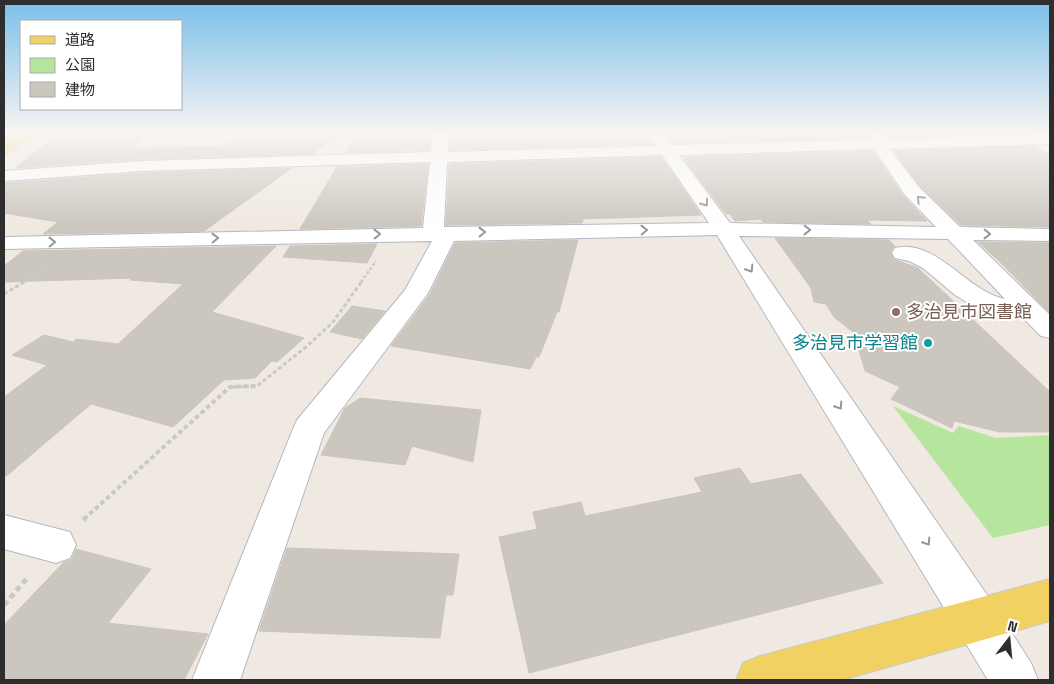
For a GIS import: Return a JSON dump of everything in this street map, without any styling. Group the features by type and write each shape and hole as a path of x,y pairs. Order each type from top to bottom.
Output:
{"main road":[{"path":"760,680 1050,600"}],"street":[{"path":"4,176 142,166 211,164"},
{"path":"216,680 309,429 416,293 440,233 439,164"},
{"path":"677,164 724,228 978,621 1014,680"},
{"path":"893,164 912,192 1050,330"},
{"path":"4,243 724,228 1050,235"},
{"path":"903,253 926,258 958,286 974,296 992,304 1029,311"},
{"path":"6,536 56,545"}],"path":[{"path":"56,545 230,387 257,386 306,347 333,322 361,284"}],"green space":[{"path":"893,406 953,433 959,426 996,438 1050,435 1050,525 993,538"}],"building":[{"path":"20,164 73,164 15,168"},
{"path":"428,164 421,226 300,229 337,167"},
{"path":"449,164 666,164 701,215 583,219 582,223 446,225"},
{"path":"688,164 882,164 903,196 927,221 867,220 871,224 763,222 761,219 735,221 730,214 726,214"},
{"path":"904,164 1050,164 1050,227 961,225 920,186"},
{"path":"292,168 204,231 43,234 58,222 4,213 4,183 142,173"},
{"name":"多治見市学習館","path":"775,238 889,240 895,246 890,252 893,259 918,268 1050,392 1050,432 1000,432 954,421 952,428 891,399 900,387 865,371 854,333 834,317 826,304 814,302 811,288"},
{"path":"578,240 559,312 557,312 539,357 536,357 530,369 391,346 430,294 455,243"},
{"path":"978,242 1050,243 1050,313 999,261"},
{"path":"377,244 367,263 283,257 290,246"},
{"path":"276,246 212,312 304,338 277,362 272,361 255,378 224,380 173,427 91,404 4,478 4,397 47,365 12,355 44,335 73,342 76,339 118,344 183,284 130,280 134,278 4,282 4,266 23,251"},
{"path":"352,306 385,311 362,339 330,332"},
{"path":"360,398 481,410 473,462 412,446 405,465 321,455 345,408"},
{"path":"740,468 751,484 801,474 883,583 529,673 499,537 537,529 533,512 581,502 585,516 702,492 694,478"},
{"path":"287,548 459,554 453,595 446,595 440,638 259,631"},
{"path":"76,549 151,569 108,623 208,634 184,680 4,680 4,625 63,563 72,559"}],"place":[{"name":"多治見市図書館","path":"896,312"},
{"name":"多治見市学習館","path":"928,343"}]}
